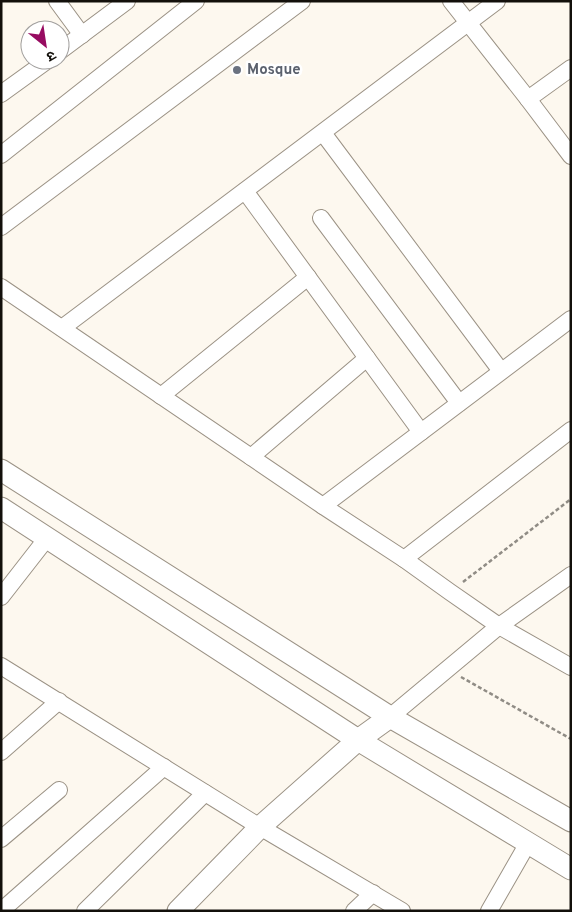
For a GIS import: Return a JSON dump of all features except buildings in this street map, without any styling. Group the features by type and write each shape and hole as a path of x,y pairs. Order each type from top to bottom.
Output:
{"street":[{"path":"57,1 82,35"},
{"path":"70,44 127,1"},
{"path":"1,155 196,1"},
{"path":"1,227 302,1"},
{"path":"451,1 571,156"},
{"path":"62,328 497,1"},
{"path":"528,99 571,68"},
{"path":"1,94 34,70"},
{"path":"323,133 501,372"},
{"path":"245,191 421,432"},
{"path":"321,218 460,403"},
{"path":"161,396 308,277"},
{"path":"1,287 404,559 499,626 571,667"},
{"path":"323,506 571,319"},
{"path":"251,457 367,358"},
{"path":"404,559 571,430"},
{"path":"1,470 390,717 571,821"},
{"path":"1,508 358,740 571,869"},
{"path":"2,596 47,538"},
{"path":"178,911 260,827 358,740 390,717 499,626 571,575"},
{"path":"1,666 260,827 402,911"},
{"path":"1,752 59,701"},
{"path":"1,911 164,767"},
{"path":"1,839 59,790"},
{"path":"85,911 205,793"},
{"path":"489,911 528,843"},
{"path":"354,911 373,894"}],"path":[{"path":"450,592 571,499"},
{"path":"446,670 571,739"}],"place":[{"name":"Mosque","path":"237,70"}]}
